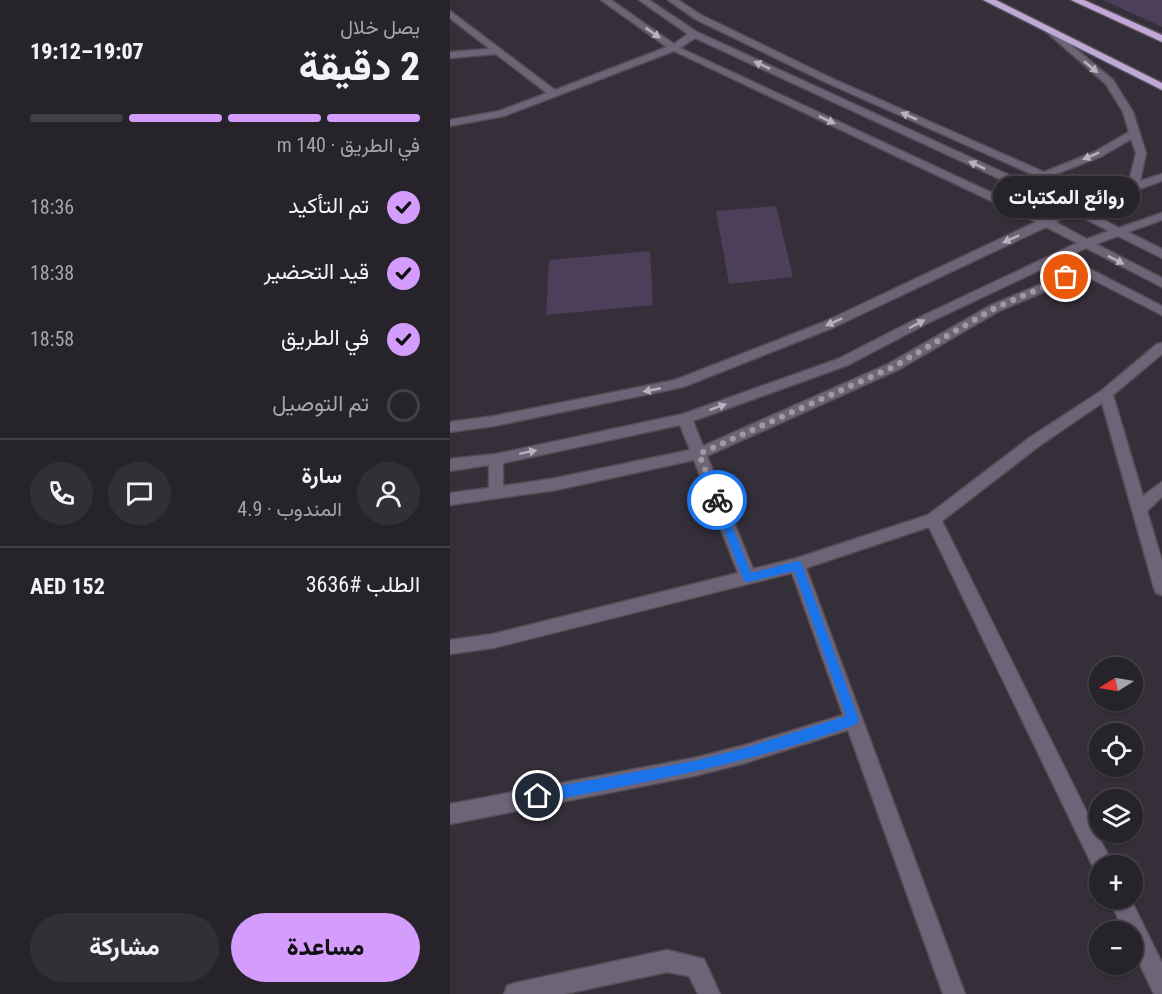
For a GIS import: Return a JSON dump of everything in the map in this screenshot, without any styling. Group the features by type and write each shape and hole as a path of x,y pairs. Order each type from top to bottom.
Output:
{"highway":[{"path":"988,0 1162,87"},
{"path":"1076,0 1162,39"}],"street":[{"path":"605,0 674,48 1047,223 1162,284"},
{"path":"643,0 694,34 1074,209 1162,254"},
{"path":"672,0 698,17 828,80 1045,175 1127,190"},
{"path":"450,14 554,94"},
{"path":"1047,29 1110,82 1128,112 1141,153 1127,190"},
{"path":"450,123 501,114 674,48 694,34"},
{"path":"450,55 500,51"},
{"path":"1045,175 1098,154 1134,133"},
{"path":"450,427 494,421 678,384 828,325 1074,209 1162,177"},
{"path":"450,465 496,459 685,419 843,362 924,320 1085,244 1162,216"},
{"path":"450,499 556,484 699,454 893,367 995,308 1084,270 1162,311"},
{"path":"450,647 493,641 797,566 933,519 1034,442 1106,394 1162,348"},
{"path":"817,371 840,391"},
{"path":"1106,394 1162,588"},
{"path":"685,419 748,578"},
{"path":"496,459 496,493"},
{"path":"1139,508 1162,488"},
{"path":"933,519 1098,855"},
{"path":"797,566 954,994"},
{"path":"450,814 694,767 745,754 853,720"},
{"path":"1124,909 1162,986"},
{"path":"515,994 667,960 696,967 709,994"}],"shaded area":[{"path":"1103,0 1162,0 1162,27"},
{"path":"776,206 793,277 729,284 716,211"},
{"path":"650,251 653,305 546,315 549,260"}],"way so far":[{"path":"717,500 699,454 893,367 995,308 1066,277"}],"place":[{"name":"روائع المكتبات","path":"1066,277"}],"route":[{"path":"538,796 694,767 745,754 853,720 797,566 748,578 717,500"}]}
